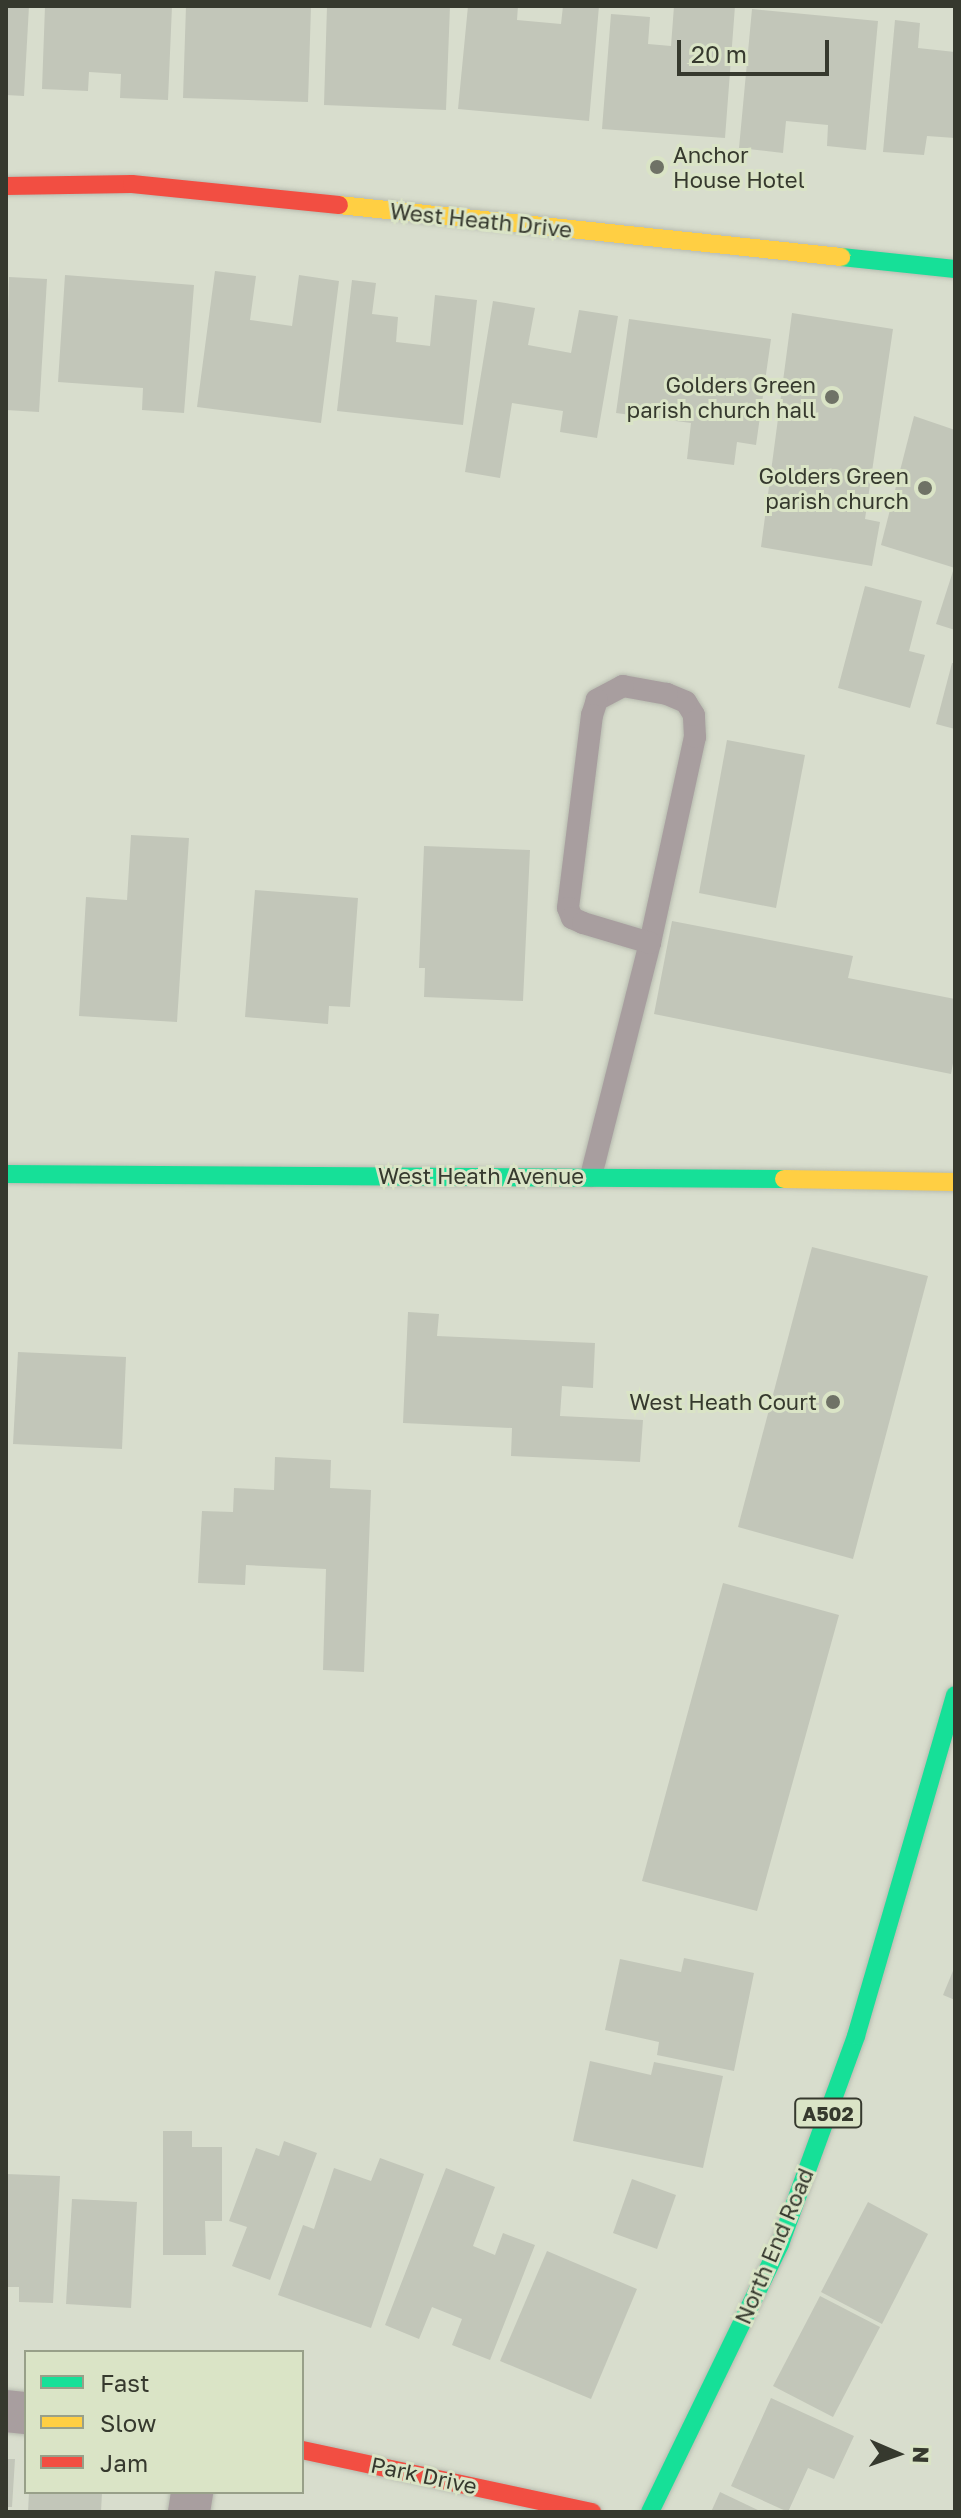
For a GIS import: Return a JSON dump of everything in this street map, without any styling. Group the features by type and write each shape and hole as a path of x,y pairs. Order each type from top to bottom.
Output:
{"street":[{"name":"West Heath Drive","path":"6,186 132,184 955,269"},
{"name":"West Heath Avenue","path":"6,1174 591,1176 955,1182"},
{"name":"North End Road","path":"650,2512 780,2244 856,2036 955,1695"},
{"name":"Park Drive","path":"304,2450 592,2512"}],"lane":[{"path":"591,1176 650,943 691,760 694,715 686,702 667,694 623,686 597,700 592,715 568,908 572,918 583,923 650,943"}],"building":[{"path":"6,6 29,6 24,96 6,95"},
{"path":"45,6 172,6 168,100 120,98 121,74 89,72 88,91 42,89"},
{"path":"186,6 311,6 308,102 183,98"},
{"path":"327,6 450,6 446,110 324,105"},
{"path":"468,6 518,6 517,20 561,24 563,6 599,6 589,121 458,109"},
{"path":"674,6 735,6 725,138 602,129 611,14 650,17 648,44 671,46"},
{"path":"752,9 878,21 866,150 827,146 828,125 786,121 783,153 739,148"},
{"path":"895,20 920,23 918,48 955,52 955,138 927,136 924,155 883,152"},
{"path":"215,271 256,276 250,320 292,326 299,275 339,281 321,423 197,407"},
{"path":"65,275 194,285 184,413 142,410 143,388 58,382"},
{"path":"9,277 47,279 39,412 6,410"},
{"path":"352,280 376,283 372,314 398,317 396,342 430,346 435,295 477,300 463,425 337,411"},
{"path":"493,301 535,308 528,345 571,353 579,310 618,316 597,438 560,432 563,411 512,403 500,478 465,472"},
{"name":"Golders Green parish church hall","path":"792,313 893,329 865,519 880,522 872,566 761,547"},
{"path":"629,319 771,339 756,445 737,442 734,465 687,459 691,423 616,413"},
{"name":"Golders Green parish church","path":"914,416 955,430 955,568 881,545"},
{"path":"955,569 955,630 936,624"},
{"path":"865,586 922,601 909,651 925,655 910,708 838,688"},
{"path":"952,663 955,663 955,729 936,724"},
{"path":"727,740 805,755 776,908 699,893"},
{"path":"131,835 189,838 177,1022 79,1016 86,897 127,900"},
{"path":"424,846 530,850 523,1001 424,997 425,968 419,968"},
{"path":"255,890 358,898 350,1007 329,1006 328,1024 245,1017"},
{"path":"672,921 853,956 848,978 955,999 955,1052 951,1074 654,1014"},
{"name":"West Heath Court","path":"812,1247 928,1276 853,1559 738,1527"},
{"path":"408,1312 439,1314 437,1336 595,1343 593,1388 562,1386 560,1416 643,1420 640,1462 511,1456 512,1428 403,1423"},
{"path":"18,1352 126,1357 122,1449 13,1444"},
{"path":"275,1457 331,1460 330,1488 371,1490 364,1672 323,1670 326,1569 246,1565 245,1585 198,1583 202,1511 233,1512 234,1488 274,1490"},
{"path":"723,1583 839,1615 757,1911 642,1881"},
{"path":"684,1958 754,1973 734,2071 657,2055 659,2042 605,2030 620,1959 681,1972"},
{"path":"955,1966 955,2000 943,1995"},
{"path":"590,2061 651,2075 654,2062 723,2076 703,2168 573,2141"},
{"path":"163,2131 192,2131 192,2147 222,2147 222,2221 205,2221 206,2255 163,2255"},
{"path":"284,2141 317,2153 270,2280 232,2266 247,2227 229,2221 256,2148 279,2156"},
{"path":"380,2158 424,2174 371,2328 278,2295 303,2225 314,2229 334,2168 371,2181"},
{"path":"446,2168 495,2187 473,2246 495,2255 503,2233 535,2245 490,2360 452,2345 462,2319 432,2307 419,2339 385,2325"},
{"path":"6,2174 60,2176 53,2303 19,2302 19,2287 6,2287"},
{"path":"632,2179 676,2195 657,2249 613,2233"},
{"path":"72,2199 137,2202 131,2308 66,2304"},
{"path":"868,2202 928,2234 882,2324 821,2292"},
{"path":"547,2251 637,2289 591,2399 500,2361"},
{"path":"820,2296 880,2327 833,2417 773,2386"},
{"path":"771,2398 854,2436 834,2479 808,2468 788,2512 731,2486"},
{"path":"6,2459 15,2459 12,2507 6,2507"},
{"path":"720,2492 762,2512 711,2512"},
{"path":"29,2494 102,2494 101,2512 28,2512"}],"traffic: fast":[{"path":"841,257 955,269"},
{"path":"6,1174 784,1179"},
{"path":"650,2512 780,2244 856,2036 955,1695"}],"traffic: slow":[{"path":"339,205 841,257"},
{"path":"784,1179 955,1182"}],"traffic: jam":[{"path":"6,186 132,184 339,205"},
{"path":"304,2450 592,2512"}],"place":[{"name":"Anchor House Hotel","path":"657,167"},
{"name":"Golders Green parish church hall","path":"832,397"},
{"name":"Golders Green parish church","path":"925,488"},
{"name":"West Heath Court","path":"833,1402"}]}
